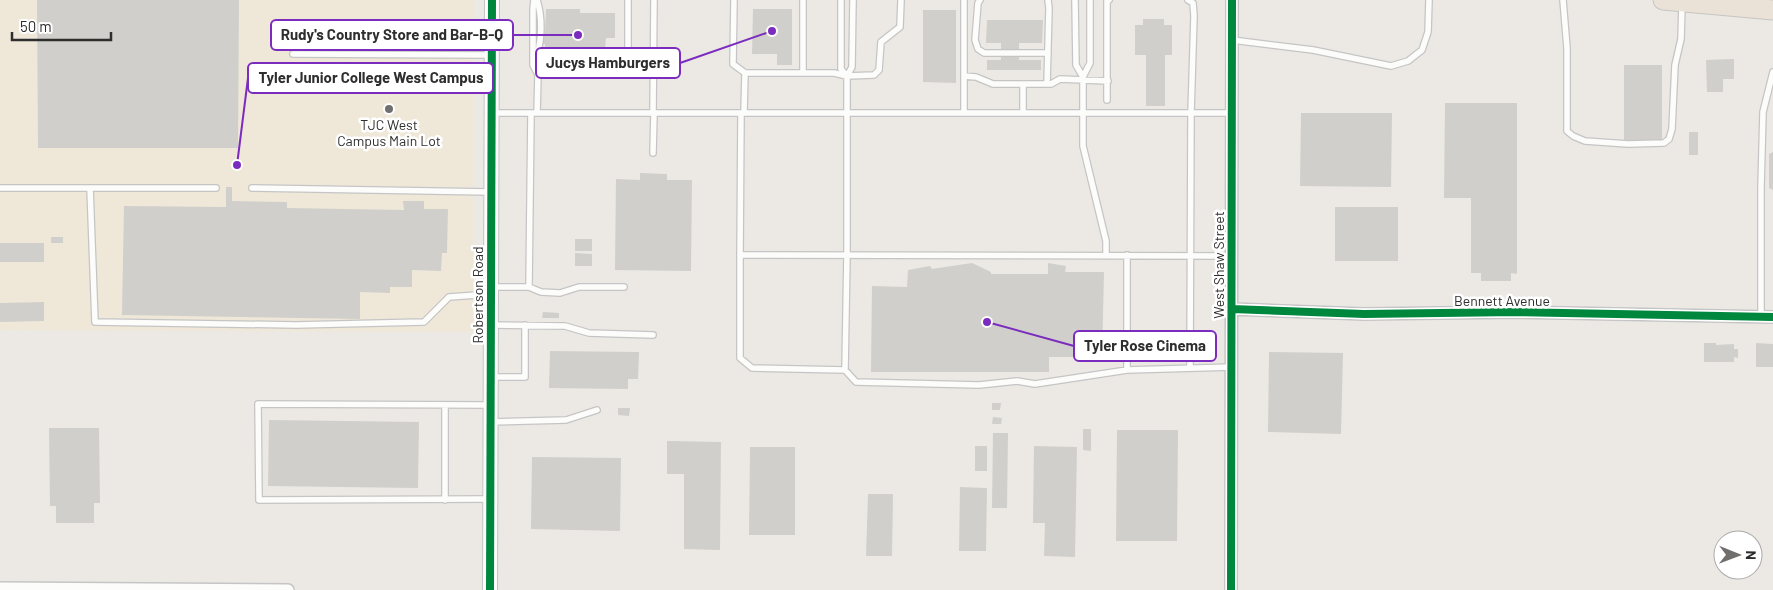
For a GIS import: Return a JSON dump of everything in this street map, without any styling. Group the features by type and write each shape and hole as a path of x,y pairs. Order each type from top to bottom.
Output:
{"highway":[{"path":"1663,0 1773,10"}],"street":[{"name":"Robertson Road","path":"490,590 492,0"},
{"name":"West Shaw Street","path":"1231,590 1232,0"},
{"name":"Bennett Avenue","path":"1232,310 1364,314 1517,312 1767,317"},
{"path":"0,588 288,590"}],"lane":[{"path":"528,287 534,113 538,75 533,66 533,9 536,0"},
{"path":"628,0 628,75"},
{"path":"654,0 654,153"},
{"path":"734,0 733,64 745,73 834,73 847,76 874,75 879,70 881,42 900,26 901,0"},
{"path":"803,0 803,73"},
{"path":"841,0 841,69 847,76"},
{"path":"853,0 852,67 847,76 845,370 856,382 979,385 1017,381 1035,384 1127,370 1232,367"},
{"path":"964,0 964,113"},
{"path":"980,0 978,3 975,40 978,48 984,53 1048,52"},
{"path":"1047,84 1050,8 1048,0"},
{"path":"1075,0 1076,64 1083,79"},
{"path":"1090,0 1090,63 1083,79 1085,157 1106,241 1106,255"},
{"path":"1107,100 1107,1 1109,0"},
{"path":"1188,0 1193,3 1194,16 1191,113 1190,368"},
{"path":"1232,40 1313,50 1391,66 1408,61 1422,50 1428,32 1430,0"},
{"path":"1563,0 1567,48 1567,131 1585,141 1628,144 1664,143 1669,139 1672,129 1675,65 1681,39 1682,2"},
{"path":"293,54 492,54"},
{"path":"1767,317 1761,187 1763,112 1773,72"},
{"path":"745,73 740,255 740,358 752,368 845,370"},
{"path":"538,75 653,75"},
{"path":"964,76 976,76 993,84 1051,84 1060,79 1108,81"},
{"path":"1023,84 1023,113"},
{"path":"492,113 1232,113"},
{"path":"0,188 216,188"},
{"path":"90,188 95,322 296,325 424,322 449,297 528,287 541,292 560,293 579,287 624,287"},
{"path":"252,188 491,192"},
{"path":"740,255 1232,256"},
{"path":"1127,255 1127,370"},
{"path":"491,325 565,326 589,333 653,335"},
{"path":"491,377 525,378 526,325"},
{"path":"490,405 258,404 259,500 490,499"},
{"path":"445,500 446,405"},
{"path":"490,422 566,420 597,410"}],"shaded area":[{"path":"0,0 474,0 473,332 0,330"}],"building":[{"path":"37,0 239,0 238,148 38,148"},
{"path":"546,9 580,9 580,13 615,13 615,38 606,38 605,48 593,48 593,52 574,52 574,58 545,58 545,44 542,44 540,33 545,33"},
{"path":"753,9 792,9 792,65 777,65 777,54 752,54"},
{"path":"923,10 956,10 956,83 923,82"},
{"path":"1143,19 1164,19 1164,25 1172,25 1172,55 1165,55 1165,106 1146,106 1146,55 1135,55 1135,25 1143,25"},
{"path":"987,20 1043,20 1042,43 1019,43 1019,60 1041,60 1041,70 987,70 987,60 1001,60 1001,43 986,43"},
{"path":"1734,59 1734,79 1723,79 1723,92 1707,92 1706,60"},
{"path":"1624,65 1662,65 1662,140 1624,140"},
{"path":"1445,103 1517,103 1517,274 1511,273 1511,281 1481,281 1481,273 1471,273 1471,198 1444,198"},
{"path":"1301,113 1392,113 1391,187 1300,186"},
{"path":"1689,132 1698,132 1698,155 1689,155"},
{"path":"1773,152 1773,190 1769,188 1769,154"},
{"path":"640,173 667,174 667,180 692,180 691,271 615,270 616,179 640,180"},
{"path":"226,187 232,187 232,201 287,202 287,208 404,210 403,201 424,201 424,209 448,209 447,253 442,253 441,271 412,270 412,287 390,287 390,293 360,292 360,319 122,315 124,206 226,207"},
{"path":"1335,207 1398,207 1398,261 1335,261"},
{"path":"51,237 63,237 63,243 51,243"},
{"path":"575,239 592,239 592,251 575,251"},
{"path":"0,243 44,243 44,262 0,262"},
{"path":"575,253 592,254 592,266 575,266"},
{"path":"972,263 991,272 991,274 1048,274 1048,263 1066,266 1065,272 1104,272 1102,357 1049,357 1049,372 871,372 872,286 907,287 908,270 930,266 932,269"},
{"path":"44,302 44,321 0,322 0,303"},
{"path":"543,312 559,313 559,318 542,318"},
{"path":"1704,343 1716,343 1716,345 1734,344 1734,349 1738,349 1738,358 1734,357 1734,362 1704,362"},
{"path":"1756,343 1773,344 1773,367 1756,367"},
{"path":"550,351 639,352 638,379 628,379 628,389 549,388"},
{"path":"1269,352 1343,353 1341,434 1268,432"},
{"path":"992,403 1001,403 1000,410 992,410"},
{"path":"618,408 630,408 629,416 618,415"},
{"path":"993,417 1002,418 1001,424 992,424"},
{"path":"269,420 419,422 418,488 268,486"},
{"path":"49,428 99,428 100,503 94,503 94,523 56,523 56,506 50,506"},
{"path":"1083,429 1091,429 1091,451 1083,450"},
{"path":"1117,430 1178,430 1177,541 1116,541"},
{"path":"993,433 1008,433 1007,508 992,508"},
{"path":"667,441 721,442 720,550 684,549 684,474 667,474"},
{"path":"975,446 987,446 987,471 975,471"},
{"path":"1034,446 1077,447 1075,557 1044,556 1045,523 1033,523"},
{"path":"750,447 795,447 795,535 749,535"},
{"path":"532,457 621,458 620,531 531,529"},
{"path":"960,487 987,488 986,551 959,551"},
{"path":"868,494 893,494 892,556 866,556"}],"cycle path":[{"path":"490,590 492,0"},
{"path":"1231,590 1232,0"},
{"path":"1232,309 1364,314 1517,312 1773,317"}],"place":[{"name":"Jucys Hamburgers","path":"772,31"},
{"name":"Rudy's Country Store and Bar-B-Q","path":"578,35"},
{"name":"TJC West Campus Main Lot","path":"389,109"},
{"name":"Tyler Junior College West Campus","path":"237,165"},
{"name":"Tyler Rose Cinema","path":"987,322"}]}
